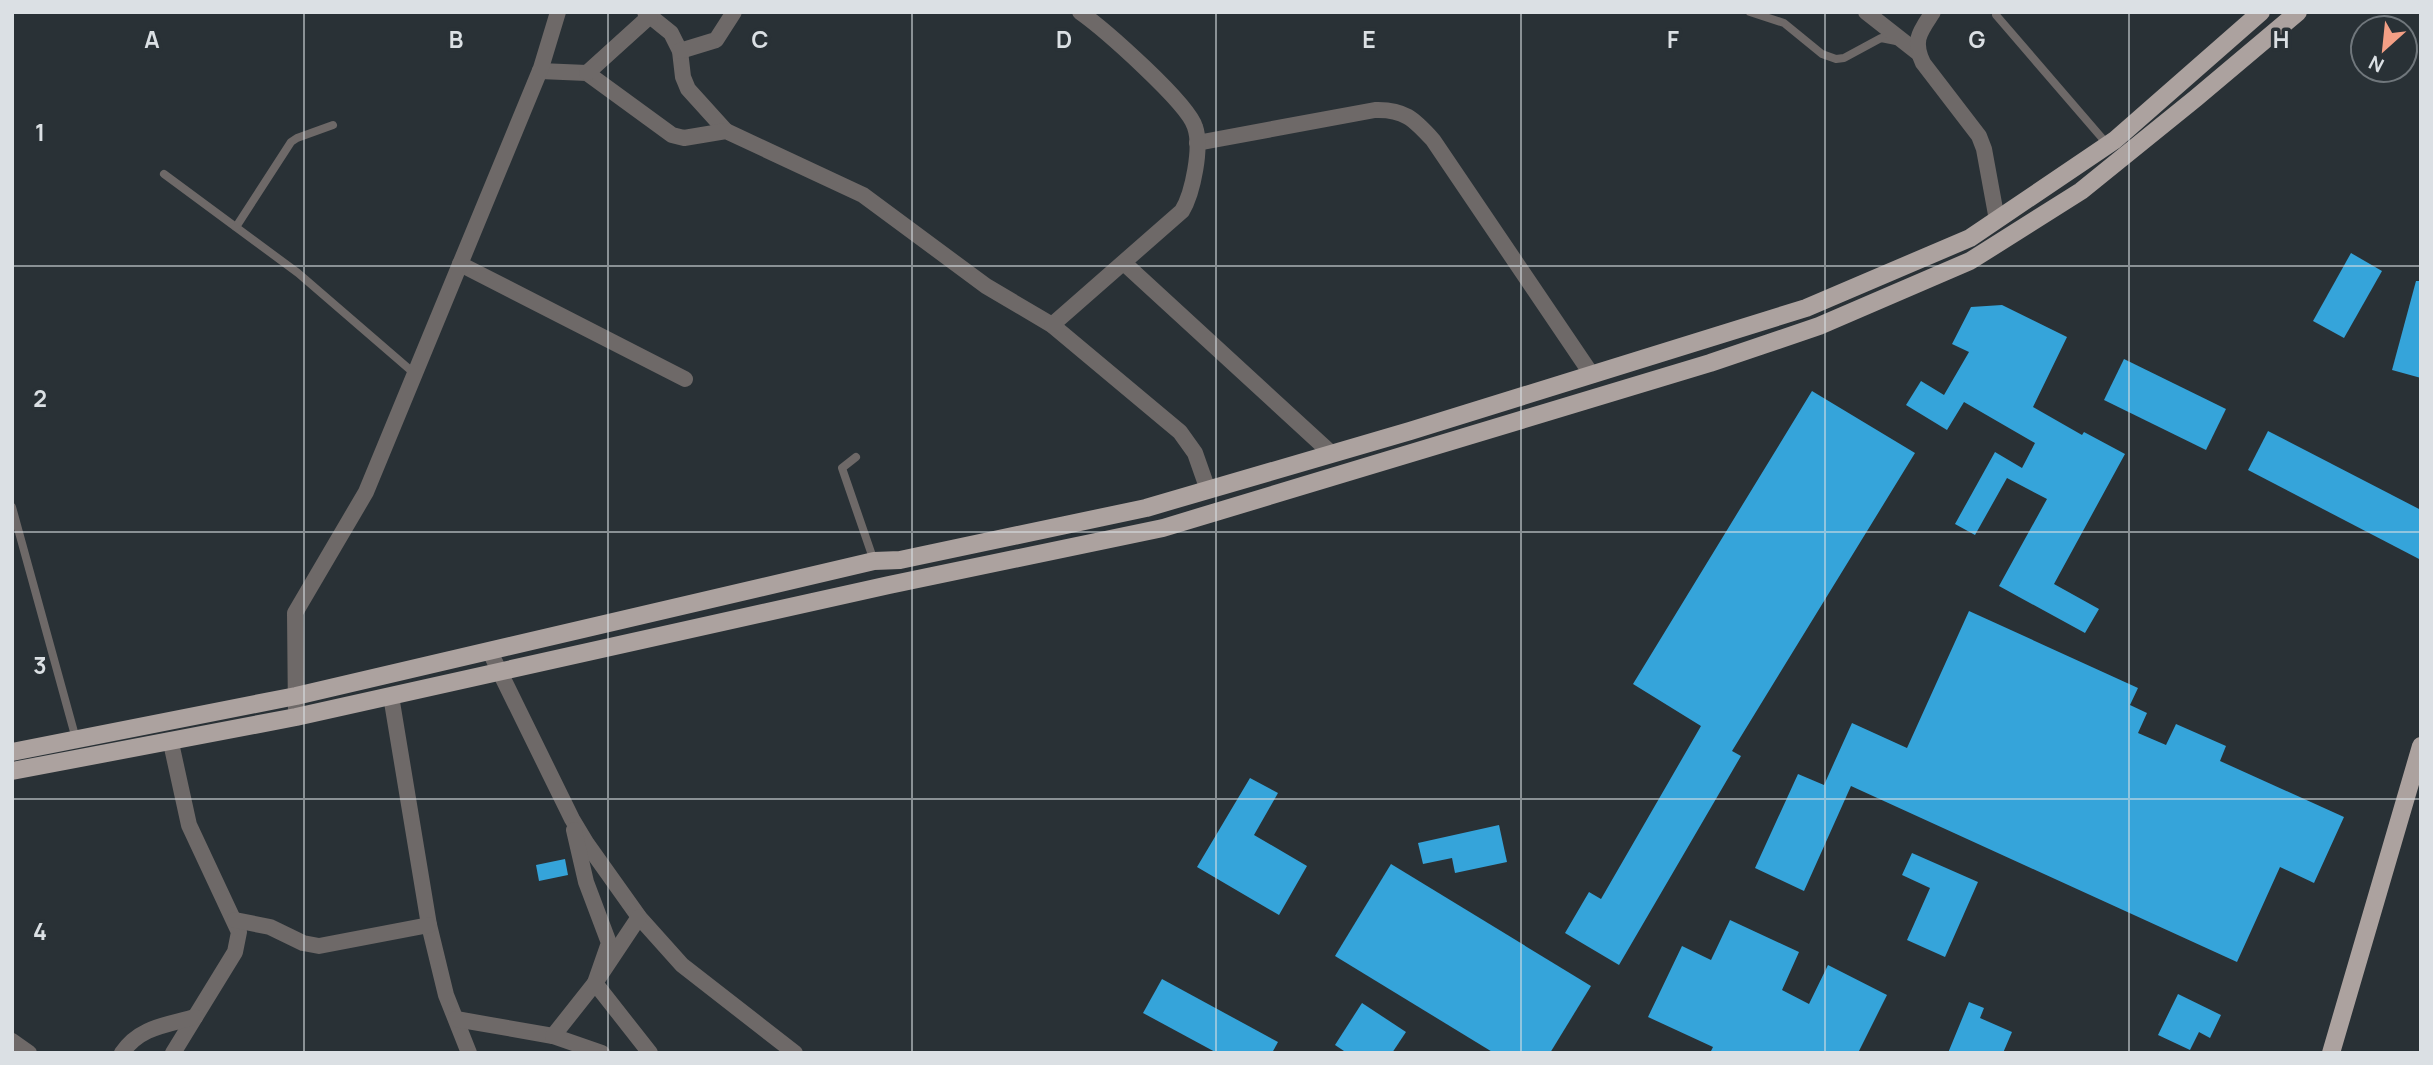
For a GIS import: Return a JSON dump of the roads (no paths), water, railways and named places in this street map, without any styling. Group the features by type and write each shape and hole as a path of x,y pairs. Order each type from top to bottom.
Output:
{"main road":[{"path":"12,752 296,696 874,561 900,560 1137,510 1332,454 1806,308 1960,243 1997,220 2108,145 2261,12"},
{"path":"12,771 171,743 296,717 889,584 1163,528 1710,363 1819,326 1970,261 2081,191 2196,99 2298,12"},
{"path":"1700,342 1710,363"},
{"path":"2331,1053 2421,746"}],"street":[{"path":"296,717 295,613 366,492 540,71 558,12"},
{"path":"680,51 712,43 720,36 734,12"},
{"path":"1052,325 1173,222 1189,199 1197,143 1195,124 1189,114 1105,30 1080,12"},
{"path":"1866,12 1914,49 1979,136 1984,149 1997,220"},
{"path":"1914,49 1920,32 1933,12"},
{"path":"587,73 648,14 671,33 680,51 683,76 688,89 726,131 863,195 986,286 1052,325 1180,432 1195,453 1208,490"},
{"path":"540,71 587,73 672,135 684,138 726,131"},
{"path":"1197,143 1375,110 1404,113 1433,140 1592,375"},
{"path":"1124,263 1332,454"},
{"path":"460,264 685,379"},
{"path":"490,652 572,819 639,917 682,965 795,1053"},
{"path":"391,696 429,925 446,995 470,1053"},
{"path":"171,743 189,825 239,932 235,952 173,1053"},
{"path":"572,819 583,871 609,943 595,983"},
{"path":"553,1036 595,983 639,917"},
{"path":"235,920 270,927 303,943 319,946 429,925"},
{"path":"595,983 650,1053"},
{"path":"122,1053 142,1032 195,1017"},
{"path":"456,1020 553,1036 602,1053"},
{"path":"12,1041 29,1053"}],"lane":[{"path":"1750,12 1784,23 1830,58 1844,58 1881,38 1914,49"},
{"path":"1997,12 1996,15 2108,145"},
{"path":"236,227 291,142 333,125"},
{"path":"164,174 310,282 415,374"},
{"path":"856,457 842,468 874,561"},
{"path":"12,507 76,739"}]}
